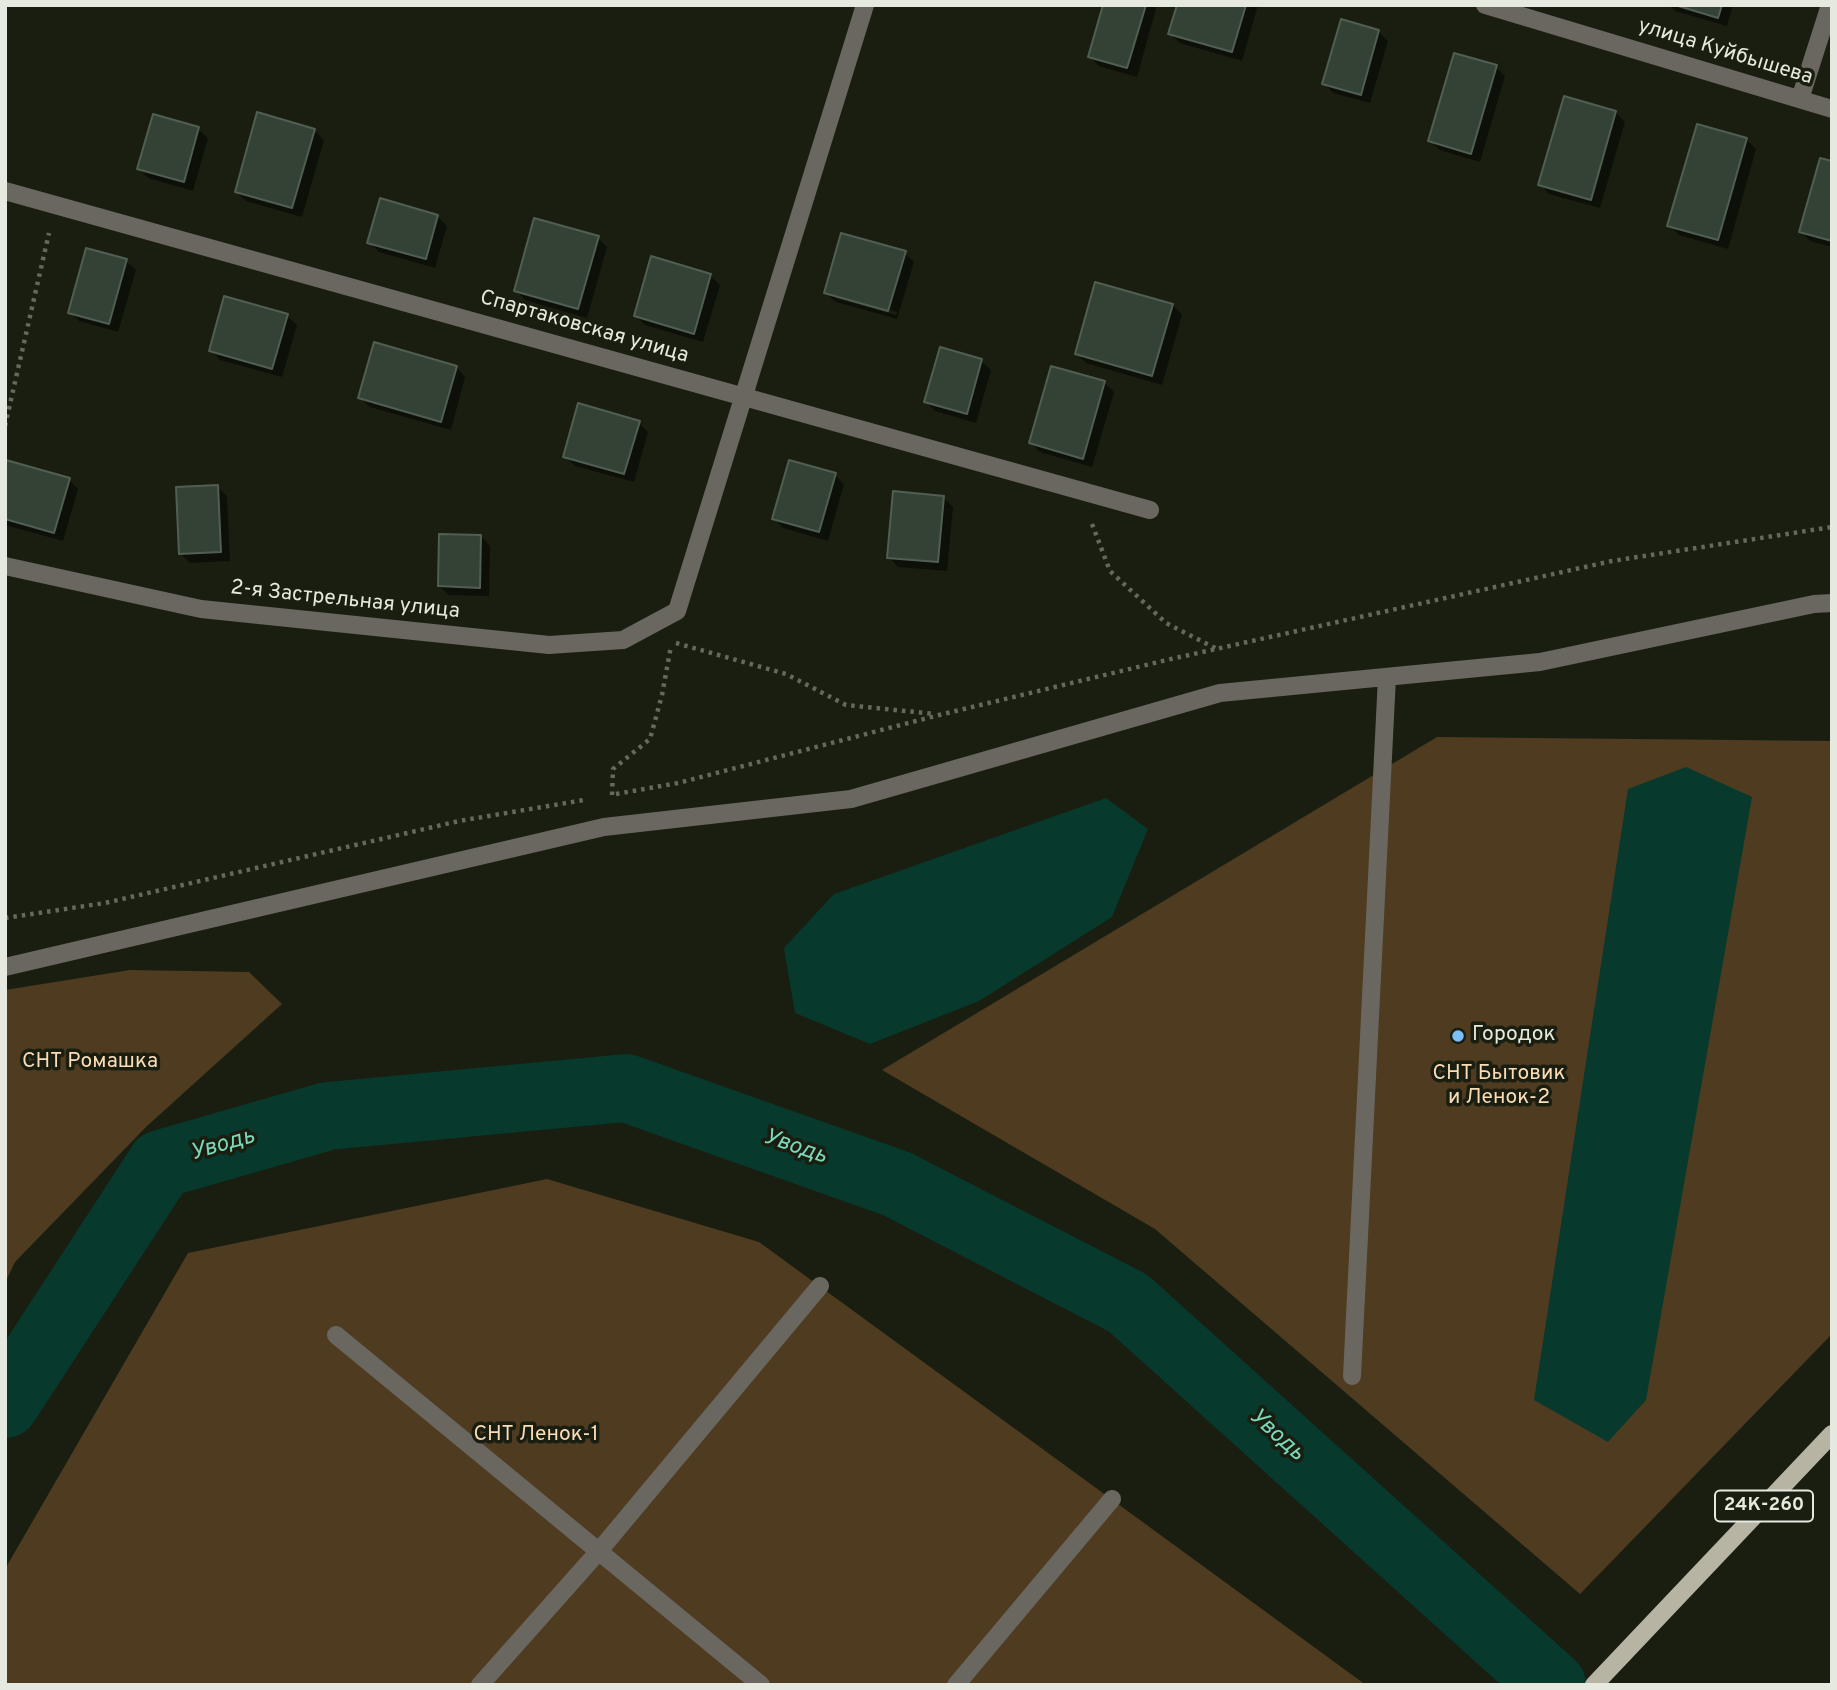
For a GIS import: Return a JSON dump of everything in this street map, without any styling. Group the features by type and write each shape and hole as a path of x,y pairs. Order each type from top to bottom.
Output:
{"main road":[{"name":"24К-260","path":"1594,1685 1832,1434"}],"street":[{"path":"677,611 865,5"},
{"name":"улица Куйбышева","path":"1485,5 1832,108"},
{"path":"1800,99 1830,5"},
{"name":"Спартаковская улица","path":"5,191 1150,510"},
{"name":"2-я Застрельная улица","path":"5,566 201,609 549,645 623,640 677,611"},
{"path":"5,967 604,827 851,799 1220,693 1540,662 1801,607 1832,603"},
{"path":"1352,1376 1387,677"},
{"path":"480,1685 599,1551 820,1286"},
{"path":"336,1335 761,1685"},
{"path":"956,1685 1112,1499"}],"path":[{"path":"5,426 55,205"},
{"path":"1083,491 1088,513 1110,571 1166,623 1218,649"},
{"path":"599,797 678,783 939,715 1218,649 1612,561 1832,527"},
{"path":"612,795 612,769 650,739 663,695 677,611"},
{"path":"671,642 786,674 846,705 939,715"},
{"path":"5,918 105,902 459,821 586,799"}],"green space":[{"name":"СНТ Бытовик и Ленок-2","path":"1437,737 1832,741 1832,1334 1580,1594 1155,1229 882,1070"},
{"name":"СНТ Ромашка","path":"130,970 249,972 282,1004 146,1127 15,1262 5,1283 5,990"},
{"name":"СНТ Ленок-1","path":"547,1179 759,1242 1366,1685 5,1685 5,1569 188,1253"}],"water":[{"path":"1686,767 1752,797 1646,1400 1608,1442 1534,1400 1628,789"},
{"path":"1106,798 1148,829 1112,917 979,1001 870,1044 795,1013 784,948 834,894"}],"building":[{"path":"1103,5 1146,5 1127,68 1088,57"},
{"path":"1177,5 1246,5 1232,52 1168,34"},
{"path":"1675,5 1722,5 1718,18"},
{"path":"1341,19 1379,30 1361,95 1322,84"},
{"path":"1454,53 1497,65 1471,154 1428,141"},
{"path":"1564,96 1616,111 1591,200 1538,185"},
{"path":"257,112 315,129 292,208 235,192"},
{"path":"153,114 199,127 184,182 137,169"},
{"path":"1697,124 1747,138 1718,240 1667,226"},
{"path":"1820,158 1832,161 1832,241 1799,232"},
{"path":"380,198 438,215 426,259 367,243"},
{"path":"534,218 599,236 578,309 514,291"},
{"path":"841,233 906,251 888,311 824,293"},
{"path":"86,248 127,259 109,324 68,313"},
{"path":"651,256 711,274 694,334 634,316"},
{"path":"1095,282 1173,304 1152,376 1075,354"},
{"path":"224,296 288,314 272,369 209,351"},
{"path":"374,342 457,366 441,422 358,398"},
{"path":"940,347 982,359 967,414 924,402"},
{"path":"1051,366 1105,381 1083,459 1029,443"},
{"path":"578,403 640,421 624,474 563,457"},
{"path":"6,460 70,478 54,533 5,519"},
{"path":"789,460 836,473 819,532 772,519"},
{"path":"218,485 221,552 179,554 176,487"},
{"path":"893,491 944,496 938,562 887,558"},
{"path":"439,534 481,535 480,588 438,586"}],"waterway":[{"name":"Уводь","path":"5,1404 161,1164 328,1116 626,1088 897,1184 1128,1303 1552,1685"}],"place":[{"name":"Городок","path":"1458,1036"}]}
